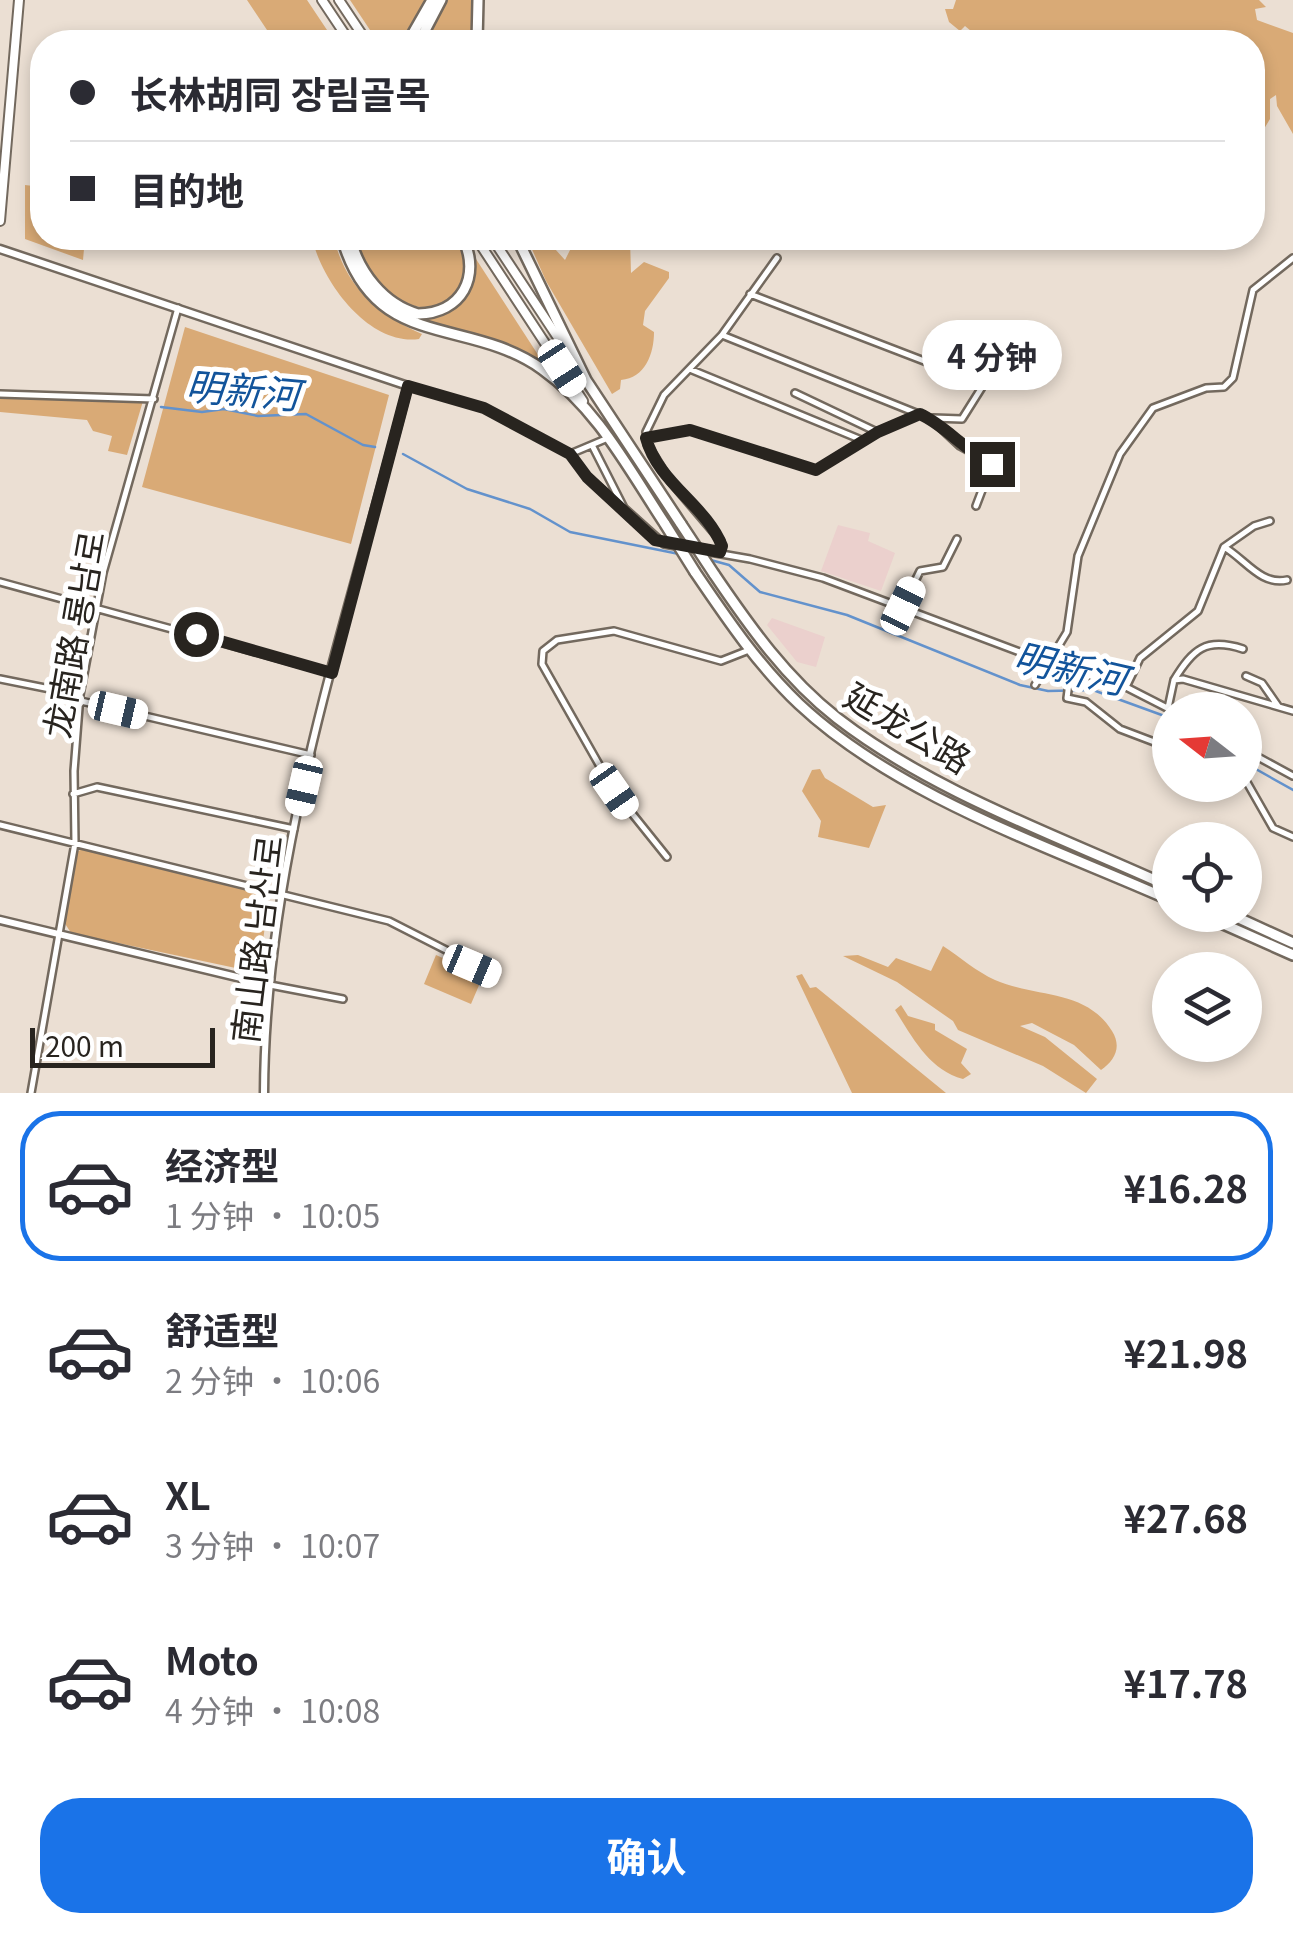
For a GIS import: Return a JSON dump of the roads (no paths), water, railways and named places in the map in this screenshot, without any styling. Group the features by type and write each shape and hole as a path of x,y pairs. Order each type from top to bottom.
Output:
{"highway":[{"path":"419,30 432,0"},
{"path":"422,30 441,0"},
{"path":"477,30 478,0"},
{"name":"延龙公路","path":"347,250 358,277 378,301 402,319 515,354 542,368 583,401 749,650 816,719 897,774 1152,892"},
{"path":"354,250 379,291 406,311 428,314 451,306 468,284 468,250"},
{"name":"延龙公路","path":"523,250 586,380 777,662 859,734 931,776 1152,879"},
{"path":"1262,929 1293,943"},
{"path":"1241,932 1293,955"}],"main road":[{"path":"0,221 19,0"},
{"path":"322,0 342,30"},
{"path":"339,0 359,30"},
{"path":"484,250 583,401"},
{"path":"500,250 586,380"}],"street":[{"path":"0,249 484,408 570,454 587,477 664,544 720,552 823,578 1049,663 1126,686 1152,700"},
{"path":"646,438 664,396 722,334 777,258"},
{"path":"1035,685 1055,644 1066,632 1078,556 1120,454 1153,408 1206,388 1224,386 1233,378 1253,290 1293,258"},
{"path":"750,294 984,384 962,420 930,419"},
{"name":"龙南路 룡남로","path":"31,1093 75,843 73,794 80,698 97,608 178,308"},
{"path":"722,334 930,419 960,446 992,464 976,506"},
{"path":"692,370 865,441"},
{"name":"南山路 남산로","path":"264,1093 270,985 281,892 332,673 408,386"},
{"path":"795,393 878,432"},
{"path":"0,394 154,399"},
{"path":"646,438 690,430 816,470 878,432 920,414"},
{"path":"570,454 608,438"},
{"path":"646,438 670,481 716,532 722,546 720,552"},
{"path":"592,445 624,508"},
{"path":"657,488 670,481"},
{"path":"1126,686 1140,658 1198,612 1224,548 1254,526 1270,521"},
{"path":"903,606 920,571 943,566 957,539"},
{"path":"1224,548 1255,572 1272,580 1288,580"},
{"path":"0,582 332,673"},
{"path":"667,857 614,791 542,664 543,651 556,640 614,631 721,661 749,650"},
{"path":"1172,692 1174,680 1200,646 1212,642 1243,649"},
{"path":"1071,668 1067,698 1086,702 1120,729 1152,741"},
{"path":"1246,676 1262,683 1278,706"},
{"path":"0,679 312,755"},
{"path":"1174,680 1293,710"},
{"path":"1262,759 1293,776"},
{"path":"73,794 97,786 294,830"},
{"path":"1259,802 1274,828 1293,837"},
{"path":"0,824 281,892 401,926 450,956 495,975"},
{"path":"0,920 270,985 342,998"}],"waterway":[{"name":"明新河","path":"161,407 202,412 224,409 258,416 306,414 363,445 375,447"},
{"name":"明新河","path":"403,454 467,489 530,509 570,532 679,554"},
{"name":"明新河","path":"707,559 729,565 760,592 847,615 1020,685 1048,691 1093,690 1152,711"},
{"name":"明新河","path":"1262,773 1293,790"}]}
